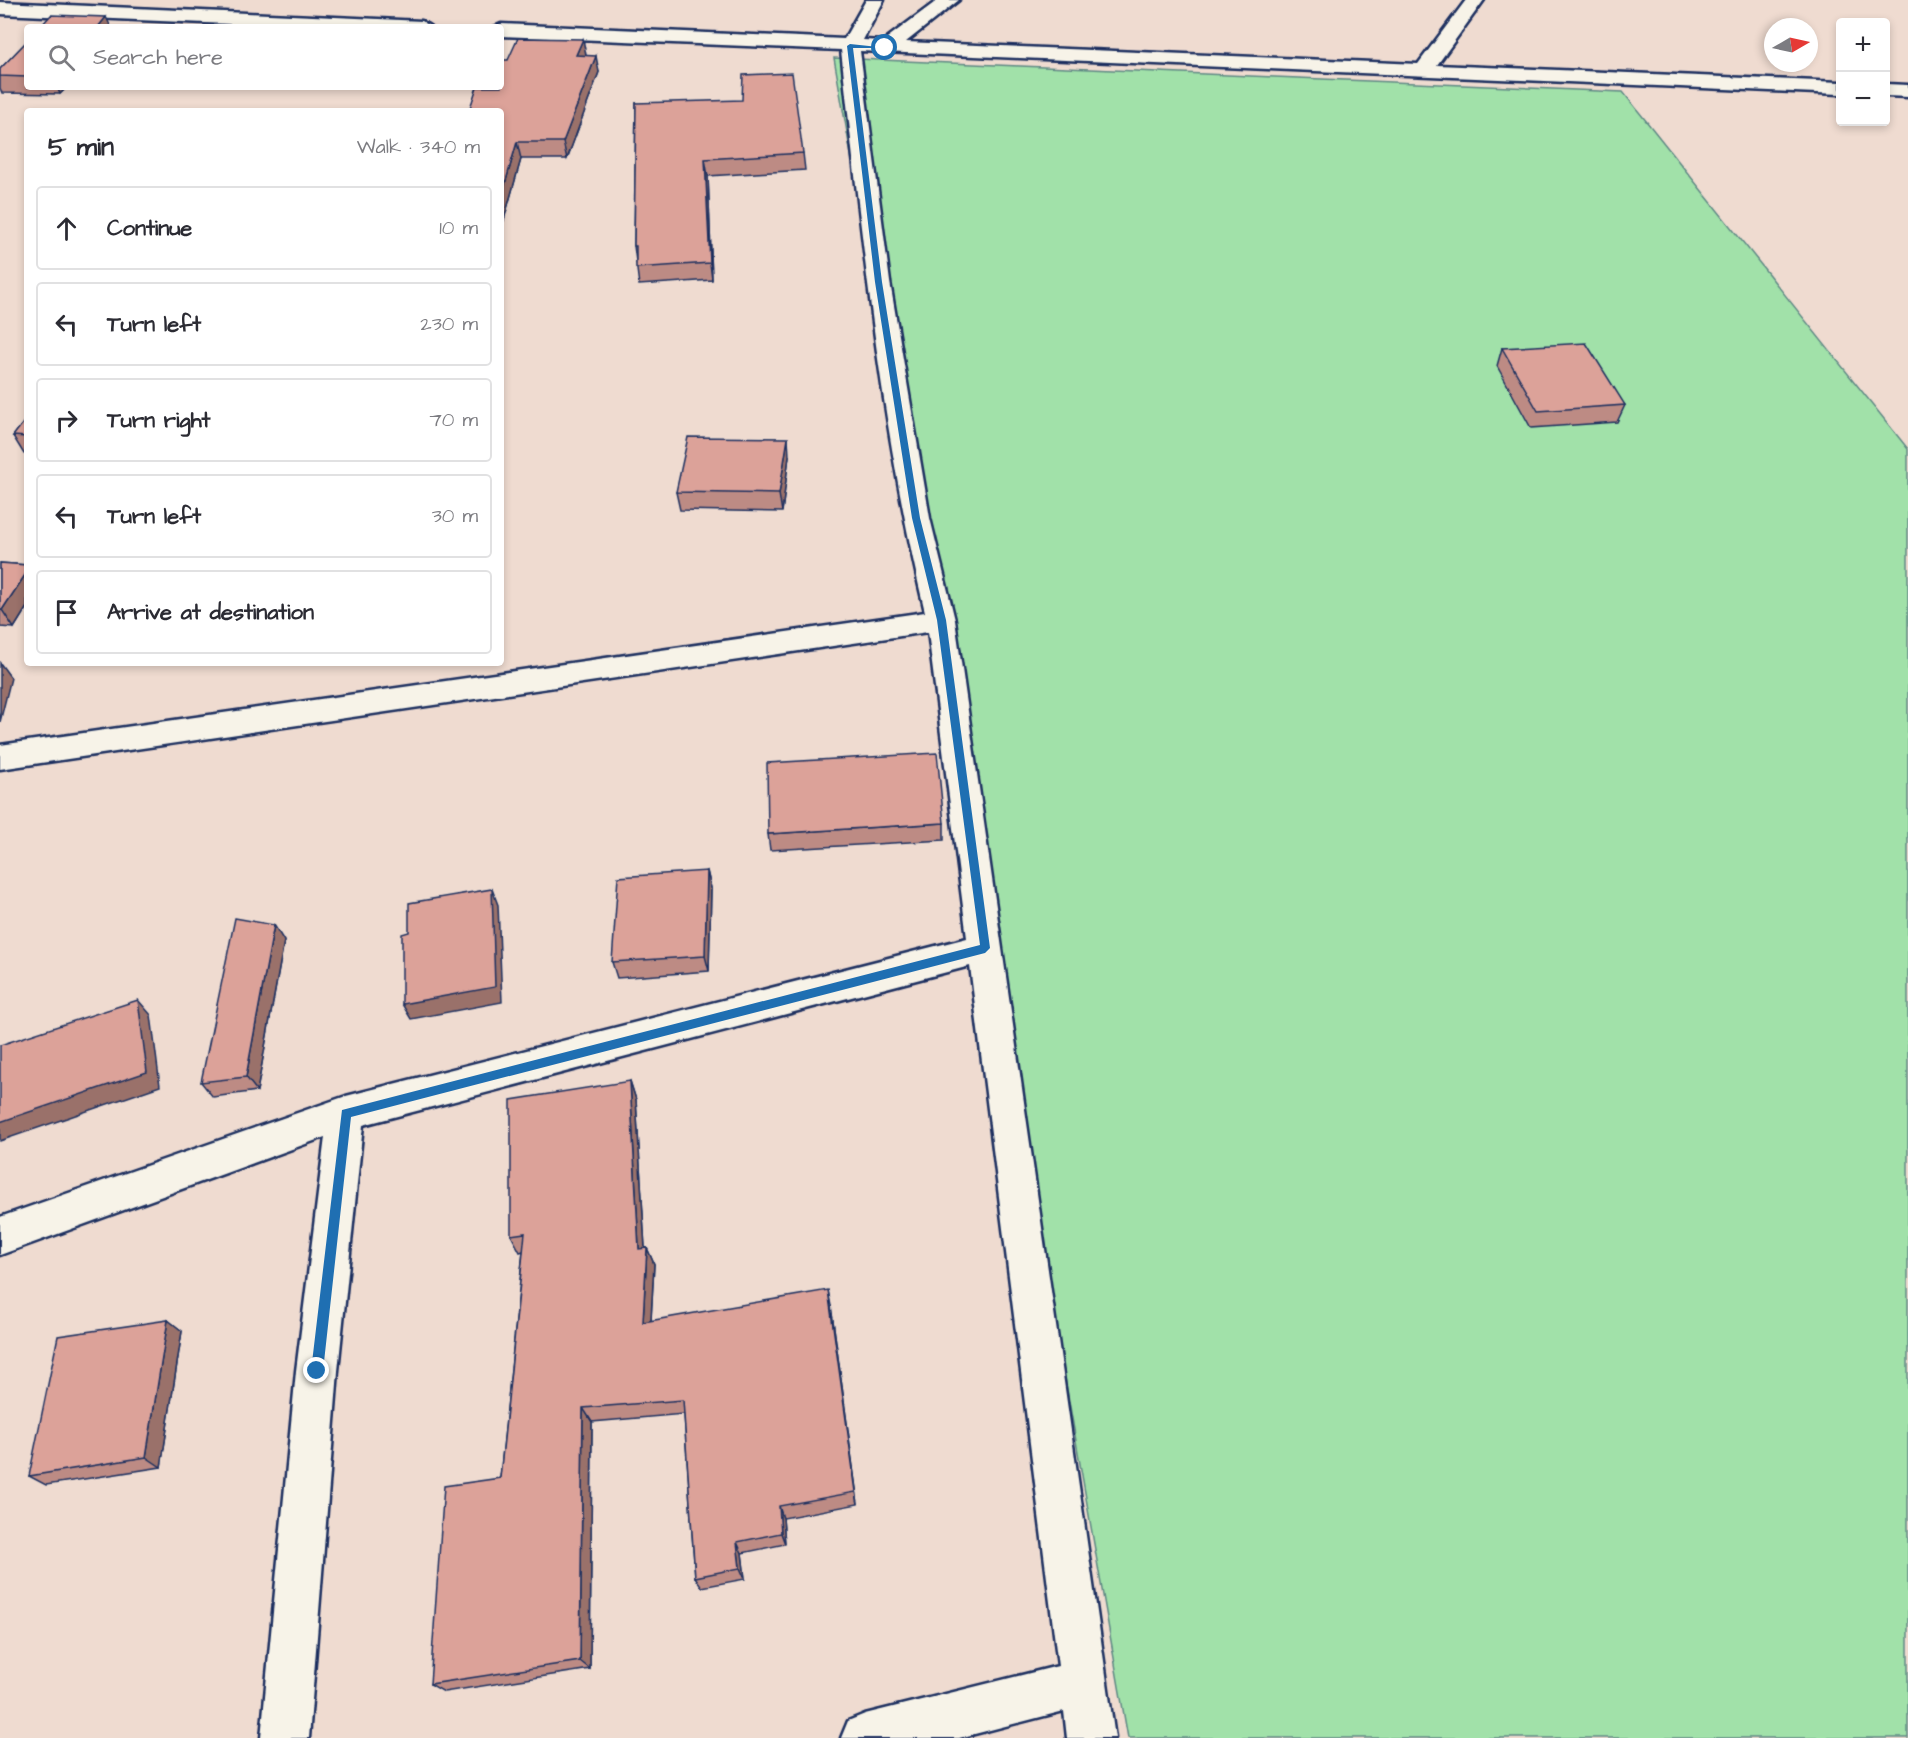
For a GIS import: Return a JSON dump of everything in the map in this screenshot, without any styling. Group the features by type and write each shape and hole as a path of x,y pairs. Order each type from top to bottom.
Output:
{"street":[{"path":"875,0 850,46 880,294 916,518 941,620 1091,1738"},
{"path":"885,48 950,0"},
{"path":"1423,69 1475,0"},
{"path":"0,8 27,5 368,24"},
{"path":"504,30 1836,88"},
{"path":"1890,90 1908,91"},
{"path":"0,757 941,620"},
{"path":"0,1236 346,1113 985,948"},
{"path":"285,1738 317,1371 346,1113"},
{"path":"865,1738 1084,1683"}],"green space":[{"path":"834,58 1623,92 1908,449 1908,1738 1128,1738"}],"building":[{"path":"51,15 106,17 100,24 43,24"},
{"path":"518,38 583,39 576,55 596,56 563,142 517,142 504,188 504,108 470,108 476,90 504,90 504,60 508,60"},
{"path":"24,44 24,77 0,76 0,69"},
{"path":"792,73 803,153 705,159 710,263 636,268 636,246 634,246 636,103 742,100 743,75"},
{"path":"1586,343 1625,405 1538,411 1502,348"},
{"path":"24,422 24,437 13,436"},
{"path":"688,437 788,438 779,494 676,492"},
{"path":"0,563 24,565 24,577 0,610"},
{"path":"937,753 944,823 768,834 767,763"},
{"path":"707,871 705,956 612,962 618,877"},
{"path":"492,889 495,987 402,1004 402,934 409,932 409,903"},
{"path":"235,918 274,925 246,1077 201,1082"},
{"path":"138,1000 147,1072 0,1122 0,1045"},
{"path":"630,1081 639,1249 647,1248 643,1322 828,1290 856,1492 779,1506 781,1533 737,1542 740,1568 695,1577 683,1400 583,1408 580,1661 430,1684 444,1486 500,1478 525,1233 511,1235 511,1100"},
{"path":"168,1320 146,1457 29,1476 58,1336"}],"route":[{"path":"317,1371 346,1113 985,948 941,620 916,518 878,282 850,46 885,48"}]}
